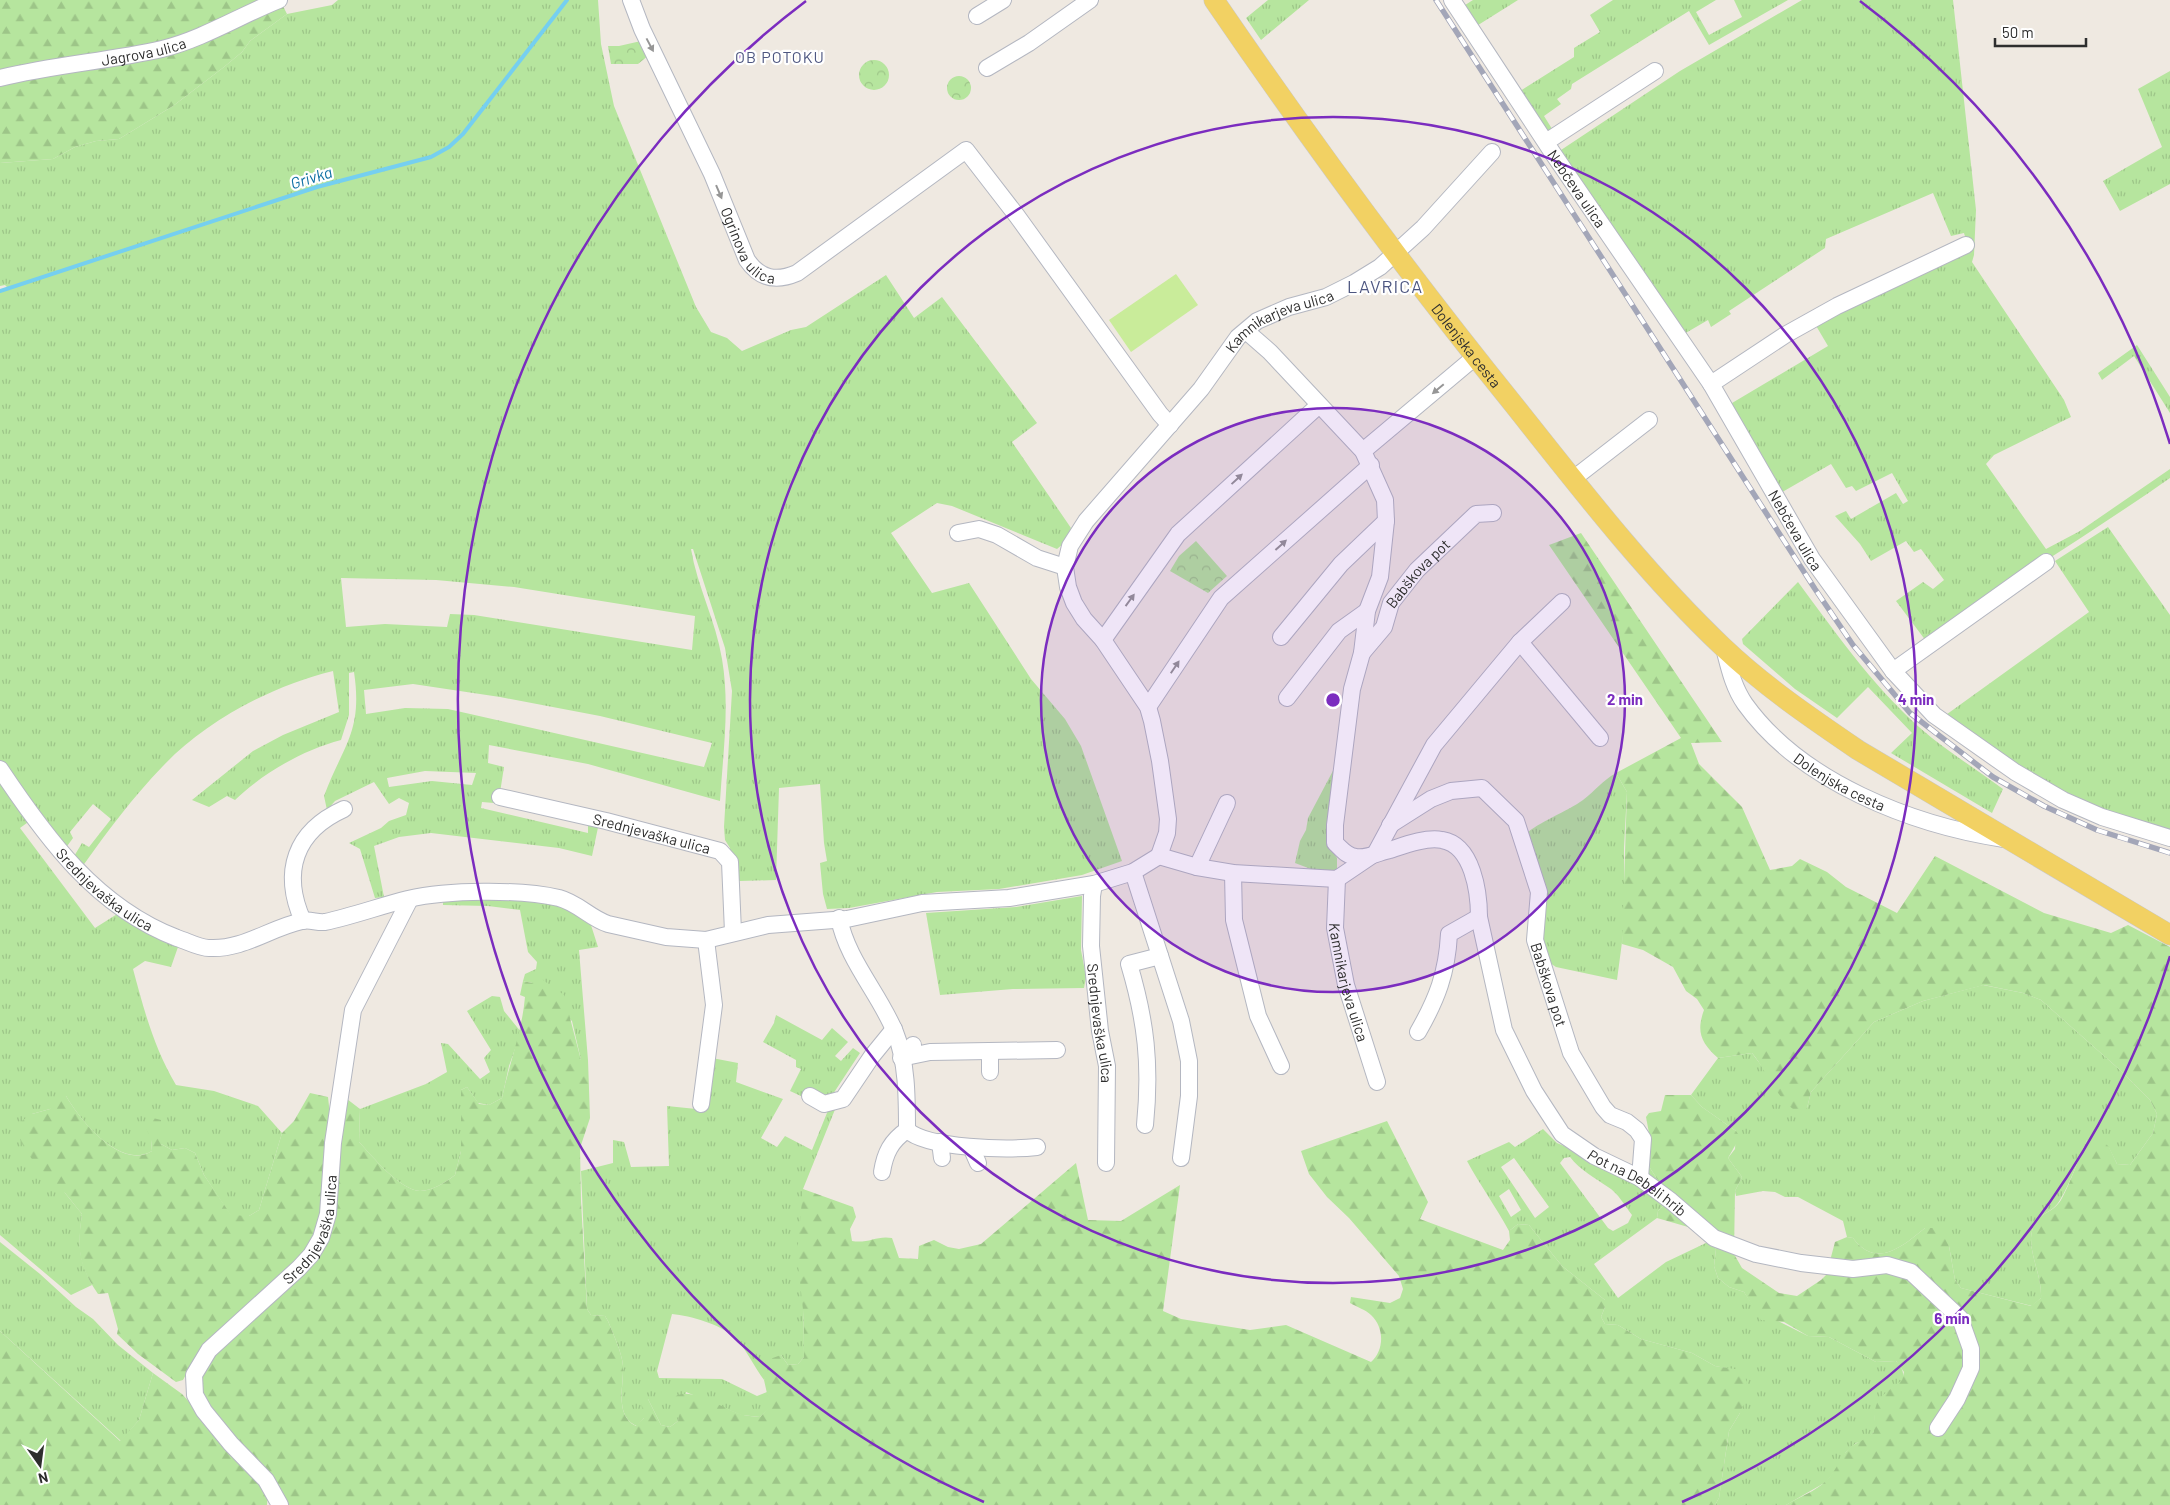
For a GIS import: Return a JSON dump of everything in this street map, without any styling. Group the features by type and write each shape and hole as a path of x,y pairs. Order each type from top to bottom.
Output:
{"main road":[{"name":"Dolenjska cesta","path":"1214,0 1286,105 1395,254 1476,358 1573,479 1691,614 1724,648 1811,719 1858,750 2170,935"}],"street":[{"name":"Jagrova ulica","path":"0,78 29,71 164,48 203,34 279,0"},
{"name":"Ogrinova ulica","path":"631,0 642,29 712,174 754,270 774,279 797,273 966,150 1017,216 1160,414 1170,425"},
{"path":"977,16 1004,0"},
{"path":"986,68 1030,43 1090,0"},
{"name":"Nebčeva ulica","path":"1458,2 1546,142 1711,384 1812,559 1893,671 1934,715 1997,761 2062,800 2102,817 2170,838"},
{"name":"Nebčeva ulica","path":"1546,142 1655,71"},
{"name":"Kamnikarjeva ulica","path":"1159,856 1167,833 1168,819 1160,761 1148,707 1103,640 1084,619 1074,603 1068,587 1065,567 1070,546 1086,521 1201,388 1246,330 1257,321 1272,314 1312,302 1354,283 1380,267 1423,228 1492,152"},
{"path":"1711,384 1785,335 1837,306 1966,245"},
{"name":"Babškova pot","path":"1246,330 1270,352 1367,458 1385,500 1386,522 1380,577 1366,610 1362,653 1352,689 1335,826 1335,843 1347,855 1358,858 1375,854"},
{"path":"1148,707 1221,598 1367,458 1476,358"},
{"path":"1103,640 1178,534 1319,405"},
{"path":"1573,479 1648,420"},
{"name":"Babškova pot","path":"1362,653 1384,627 1392,603 1417,570 1476,514 1493,513"},
{"path":"1281,637 1341,564 1386,522"},
{"path":"958,533 979,529 998,535 1037,558 1065,567"},
{"path":"1893,671 2046,562"},
{"path":"1159,856 1197,867 1233,873 1337,879 1375,854 1434,745 1520,642 1562,602"},
{"name":"Babškova pot","path":"1287,698 1339,631 1366,610"},
{"path":"1520,642 1600,738"},
{"name":"Dolenjska cesta","path":"1724,648 1734,684 1745,704 1772,735 1795,756 1826,776 1880,804 1930,823 1968,834 2013,841"},
{"name":"Srednjevaška ulica","path":"0,769 46,835 80,874 116,906 148,925 206,948 225,948 303,921 323,922 410,898 455,894 541,895 567,901 580,907 599,921 608,924 666,937 706,940 733,932 790,922 840,918 922,904 1009,898 1094,884 1133,872 1159,856"},
{"name":"Babškova pot","path":"1390,825 1431,799 1450,790 1482,788 1516,821 1539,892 1535,940 1571,1053 1603,1107 1610,1115 1627,1122 1637,1130 1643,1139 1640,1178"},
{"name":"Srednjevaška ulica","path":"500,797 606,821 720,851 730,862 733,932"},
{"path":"1197,867 1227,804"},
{"path":"303,921 291,889 296,854 324,818 344,809"},
{"name":"Pot na Debeli hrib","path":"1375,854 1412,844 1441,840 1453,844 1462,852 1471,869 1479,900 1479,917 1504,1030 1534,1091 1562,1134 1594,1156 1640,1178 1671,1201 1714,1238 1756,1254 1853,1269 1887,1265 1911,1272 1960,1318 1971,1349 1971,1368 1957,1399 1938,1428"},
{"path":"1133,872 1180,1021 1188,1061 1189,1096 1182,1158"},
{"path":"1233,873 1234,920 1258,1016 1281,1066"},
{"name":"Kamnikarjeva ulica","path":"1337,879 1335,928 1346,985 1377,1082"},
{"name":"Srednjevaška ulica","path":"1094,884 1091,946 1100,1031 1107,1066 1106,1163"},
{"name":"Srednjevaška ulica","path":"277,1502 266,1480 231,1444 204,1411 194,1395 194,1375 209,1350 312,1255 321,1238 328,1214 334,1143 354,1010 410,898"},
{"path":"1418,1032 1435,1002 1448,962 1449,934 1479,917"},
{"path":"840,918 843,938 894,1029 902,1058 907,1102 907,1130 915,1137 941,1150 971,1147 1037,1147"},
{"path":"701,1104 714,1005 706,940"},
{"path":"1145,1125 1149,1084 1146,1042 1141,1004 1129,964 1160,956"},
{"path":"810,1096 824,1104 843,1099 872,1056 894,1029"},
{"path":"902,1058 914,1045"},
{"path":"902,1058 930,1052 1057,1050"},
{"path":"990,1051 990,1072"},
{"path":"882,1172 888,1150 895,1138 907,1130"},
{"path":"971,1147 978,1164"}],"green space":[{"path":"0,0 259,0 203,27 164,41 0,70"},
{"path":"338,0 598,0 601,44 614,106 696,307 711,332 727,338 742,351 791,330 806,327 886,275 914,318 942,297 1037,423 1012,442 1071,528 1064,543 1057,549 952,506 937,503 891,533 932,593 969,583 1031,679 1065,719 1081,746 1122,861 1082,875 999,889 937,892 849,908 827,909 823,894 820,863 827,861 820,784 779,788 776,880 740,881 731,878 730,848 725,840 724,827 732,691 725,648 693,549 691,549 694,563 719,645 724,677 725,730 720,801 588,764 489,745 488,763 504,767 499,799 600,818 592,856 559,848 431,833 399,837 374,846 384,897 375,898 360,849 349,843 381,828 389,821 406,815 409,803 399,798 389,804 374,782 335,801 327,810 324,796 349,737 356,710 354,672 349,673 349,715 341,740 298,756 258,781 235,800 227,796 209,807 192,800 253,751 283,735 339,712 333,671 287,686 264,696 220,720 200,734 180,749 141,790 82,867 73,858 82,843 89,847 111,819 93,804 70,832 73,838 65,849 0,762 0,292 9,289 5,285 0,286 0,163 53,159 75,147 96,141 119,139 173,106 242,52 250,41 287,14 332,5","holes":["341,578 436,580 514,587 695,616 692,650 474,615 450,614 447,627 385,624 346,627","413,684 500,697 600,716 712,743 704,767 448,709 405,708 366,714 364,690","425,771 476,773 472,785 432,781 389,787 387,778","482,802 506,804 588,823 588,833 481,808"]},
{"path":"1268,0 1309,0 1261,40 1246,18"},
{"path":"1473,0 1518,0 1475,27 1462,7"},
{"path":"1613,0 1716,0 1696,12 1709,35 1742,17 1734,0 1788,0 1709,45 1689,11 1572,84 1571,89 1557,99 1561,104 1544,116 1554,132 1547,137 1517,93 1574,57 1574,48 1600,32 1590,15"},
{"path":"1802,0 1953,0 1976,210 1972,262 2064,400 2071,417 1994,455 1986,464 2046,549 2080,531 2170,469 2170,478 1926,641 1896,601 1923,582 1933,589 1944,580 1921,549 1914,552 1906,541 1871,561 1860,544 1835,516 1846,511 1851,519 1896,493 1903,504 1908,501 1892,473 1856,491 1852,486 1846,488 1831,464 1777,495 1727,406 1828,346 1815,324 1966,240 1964,233 1951,236 1933,193 1826,239 1825,248 1729,311 1731,314 1711,327 1708,320 1684,334 1560,157 1561,150 1680,71"},
{"path":"282,4 287,14 250,41 242,52 224,67 173,106 119,139 96,141 75,147 53,159 0,163 0,84 125,63"},
{"path":"641,41 649,55 638,64 611,64 608,46 619,46"},
{"path":"874,60 885,64 889,75 885,86 874,90 863,86 859,75 863,64"},
{"path":"2170,71 2170,184 2120,211 2103,181 2162,147 2138,89"},
{"path":"959,76 967,80 971,88 967,96 959,100 951,96 947,88 951,80"},
{"path":"1176,274 1198,305 1131,352 1109,320"},
{"path":"2137,345 2170,397 2170,413 2134,356 2102,380 2098,373"},
{"path":"2108,527 2170,615 2170,834 2060,793 1943,717 2089,612 2055,561"},
{"path":"1581,533 1722,742 1691,743 1699,764 1742,807 1770,870 1792,866 1800,859 1827,872 1846,887 1897,913 1935,856 2044,913 2111,933 2128,925 2170,947 2170,1505 1786,1505 1822,1485 1849,1449 1874,1432 1878,1401 1902,1380 1904,1372 1896,1361 1876,1362 1829,1337 1808,1336 1784,1322 1761,1320 1744,1292 1729,1287 1718,1278 1714,1266 1716,1249 1695,1229 1657,1218 1658,1211 1666,1203 1667,1194 1646,1162 1641,1136 1649,1133 1646,1117 1649,1113 1661,1111 1665,1095 1691,1095 1702,1107 1736,1131 1740,1137 1728,1158 1742,1177 1735,1191 1734,1254 1742,1268 1779,1293 1797,1296 1821,1280 1832,1269 1831,1257 1835,1242 1847,1237 1853,1238 1862,1247 1871,1252 1880,1253 1898,1248 1925,1228 1939,1228 1949,1246 1955,1280 1961,1288 2031,1306 2041,1298 2040,1283 2031,1246 2032,1229 2038,1219 2061,1200 2087,1140 2099,1137 2109,1147 2117,1164 2130,1165 2153,1133 2157,1114 2150,1100 2120,1070 2041,1000 2023,993 1984,985 1923,1001 1874,1022 1811,1092 1807,1108 1803,1113 1795,1111 1781,1097 1752,1053 1718,1058 1712,1053 1704,1042 1700,1031 1704,1010 1697,999 1686,991 1673,967 1643,950 1622,944 1627,792 1616,773 1681,738 1549,545"},
{"path":"1196,541 1227,576 1208,593 1170,571 1179,556"},
{"path":"1798,582 1860,664 1894,703 1932,738 2003,789 1992,813 1891,753 1912,733 1868,687 1837,718 1795,689 1743,644 1742,639"},
{"path":"1336,765 1327,844 1337,858 1337,879 1295,863 1308,818"},
{"path":"1616,773 1627,792 1624,848 1624,927 1617,980 1556,967 1541,957 1541,927 1526,834 1583,800"},
{"path":"0,776 31,820 20,828 95,928 122,911 178,947 171,967 145,961 133,969 156,1043 176,1085 214,1091 258,1106 282,1133 259,1210 249,1216 231,1216 204,1175 195,1153 185,1148 172,1150 161,1144 160,1120 151,1140 152,1151 140,1155 127,1154 102,1140 72,1106 66,1096 50,1109 32,1114 65,1193 82,1214 80,1251 84,1267 92,1285 71,1295 0,1235"},
{"path":"1082,896 1081,950 1086,977 1084,988 1013,989 940,995 926,913 1016,907"},
{"path":"443,899 550,900 590,922 598,947 579,950 588,1060 581,1060 572,1021 532,983 523,981 525,974 536,969 537,962 528,952 520,910 488,906 443,905"},
{"path":"540,978 564,995 581,1060 588,1060 590,1118 580,1148 587,1309 591,1315 605,1316 608,1321 619,1349 623,1366 622,1407 629,1421 636,1426 644,1418 641,1403 648,1399 661,1425 670,1427 678,1421 679,1414 670,1401 677,1396 685,1394 704,1398 747,1416 760,1417 770,1407 764,1380 769,1369 770,1359 781,1355 788,1365 798,1364 804,1357 804,1319 797,1255 803,1189 853,1207 856,1217 850,1229 852,1241 892,1238 899,1258 918,1259 919,1246 934,1240 948,1247 959,1249 981,1244 1076,1163 1088,1220 1121,1221 1180,1185 1163,1311 1181,1319 1250,1330 1286,1325 1371,1362 1380,1346 1381,1333 1379,1326 1369,1313 1350,1303 1351,1297 1390,1303 1400,1298 1403,1289 1399,1276 1349,1218 1327,1197 1309,1174 1301,1151 1387,1121 1428,1202 1420,1219 1503,1250 1510,1240 1509,1231 1518,1224 1529,1225 1562,1266 1605,1300 1605,1307 1601,1317 1605,1324 1618,1325 1641,1339 1692,1353 1715,1366 1741,1370 1747,1382 1745,1400 1740,1413 1729,1431 1719,1498 1715,1505 284,1505 213,1413 200,1386 208,1354 316,1252 347,1099 360,1109 359,1142 395,1179 412,1189 425,1191 439,1186 455,1175 461,1151 461,1090 467,1087 479,1104 489,1105 502,1098 523,1010 525,997 520,995 523,981 532,983"},
{"path":"1983,985 2023,993 2041,1000 2120,1070 2150,1100 2157,1114 2153,1133 2130,1165 2117,1164 2109,1148 2087,1140 2068,1186 2060,1200 2052,1209 2038,1219 2032,1229 2031,1246 2040,1283 2041,1298 2032,1306 1961,1288 1955,1280 1949,1246 1925,1228 1898,1248 1889,1252 1871,1252 1862,1247 1853,1238 1847,1237 1843,1221 1798,1197 1785,1197 1775,1192 1763,1191 1736,1196 1735,1191 1742,1177 1728,1158 1735,1149 1736,1131 1702,1107 1691,1095 1718,1058 1752,1053 1772,1080 1807,1108 1811,1092 1874,1022 1923,1001"},
{"path":"492,996 500,997 504,1011 521,1032 509,1066 502,1098 489,1105 478,1103 467,1087 461,1090 461,1151 455,1175 434,1188 420,1191 412,1189 395,1179 359,1142 360,1109 426,1084 447,1072 441,1043 448,1044 480,1079 490,1072 484,1058 491,1050 467,1011"},
{"path":"776,1015 822,1040 832,1028 848,1042 835,1056 841,1061 853,1048 860,1053 833,1094 828,1097 807,1088 803,1097 790,1091 801,1069 796,1067 796,1060 763,1042 774,1023"},
{"path":"712,1058 738,1063 736,1082 783,1099 761,1138 777,1147 785,1136 812,1150 831,1103 836,1107 803,1189 804,1357 798,1364 788,1365 781,1355 764,1380 742,1347 728,1332 705,1321 672,1314 657,1371 659,1378 722,1379 757,1396 767,1392 771,1407 760,1417 741,1415 686,1392 678,1421 670,1427 661,1425 648,1399 644,1418 637,1426 630,1422 623,1408 623,1366 619,1349 608,1321 605,1316 591,1315 587,1309 581,1171 613,1163 613,1140 624,1142 631,1167 669,1166 667,1106 706,1110"},
{"path":"310,1093 328,1097 331,1124 329,1170 315,1241 196,1356 183,1380 176,1382 138,1354 117,1334 118,1329 108,1293 98,1294 91,1284 83,1265 80,1247 82,1214 28,1154 23,1146 16,1125 32,1114 50,1109 54,1097 66,1096 81,1118 103,1140 115,1149 127,1154 140,1155 152,1151 151,1140 146,1128 153,1118 161,1120 161,1144 172,1150 185,1148 195,1153 204,1175 231,1215 249,1216 259,1210 282,1133 294,1121"},
{"path":"1543,1129 1557,1143 1632,1175 1646,1162 1667,1194 1666,1203 1658,1211 1657,1218 1594,1264 1618,1298 1666,1262 1708,1242 1716,1249 1714,1266 1718,1278 1729,1287 1744,1292 1756,1310 1808,1336 1829,1337 1876,1362 1896,1361 1902,1370 1903,1380 1879,1401 1875,1413 1874,1432 1865,1441 1856,1443 1846,1452 1840,1465 1826,1482 1786,1505 1715,1505 1719,1498 1729,1431 1740,1413 1741,1371 1715,1366 1692,1353 1641,1339 1618,1325 1605,1324 1601,1317 1605,1307 1605,1300 1562,1266 1529,1225 1518,1224 1509,1231 1467,1161 1509,1142 1515,1147","holes":["1570,1157 1583,1170 1615,1193 1632,1215 1628,1223 1613,1231 1608,1228 1560,1163 1564,1158","1514,1158 1549,1207 1535,1218 1501,1167","1509,1189 1521,1210 1511,1217 1499,1196"]},
{"path":"0,1242 40,1274 76,1307 93,1319 118,1345 153,1373 139,1420 121,1441 0,1331"},
{"path":"0,1331 120,1441 139,1420 153,1373 182,1394 268,1489 267,1505 0,1505"}],"waterway":[{"name":"Grivka","path":"0,291 317,187 431,157 449,147 463,134 567,0"}],"railway":[{"path":"1436,0 1815,589 1853,645 1910,713 1993,777 2044,806 2097,830 2170,853"}],"district":[{"name":"OB POTOKU","path":"780,56"},
{"name":"LAVRICA","path":"1385,286"}]}
